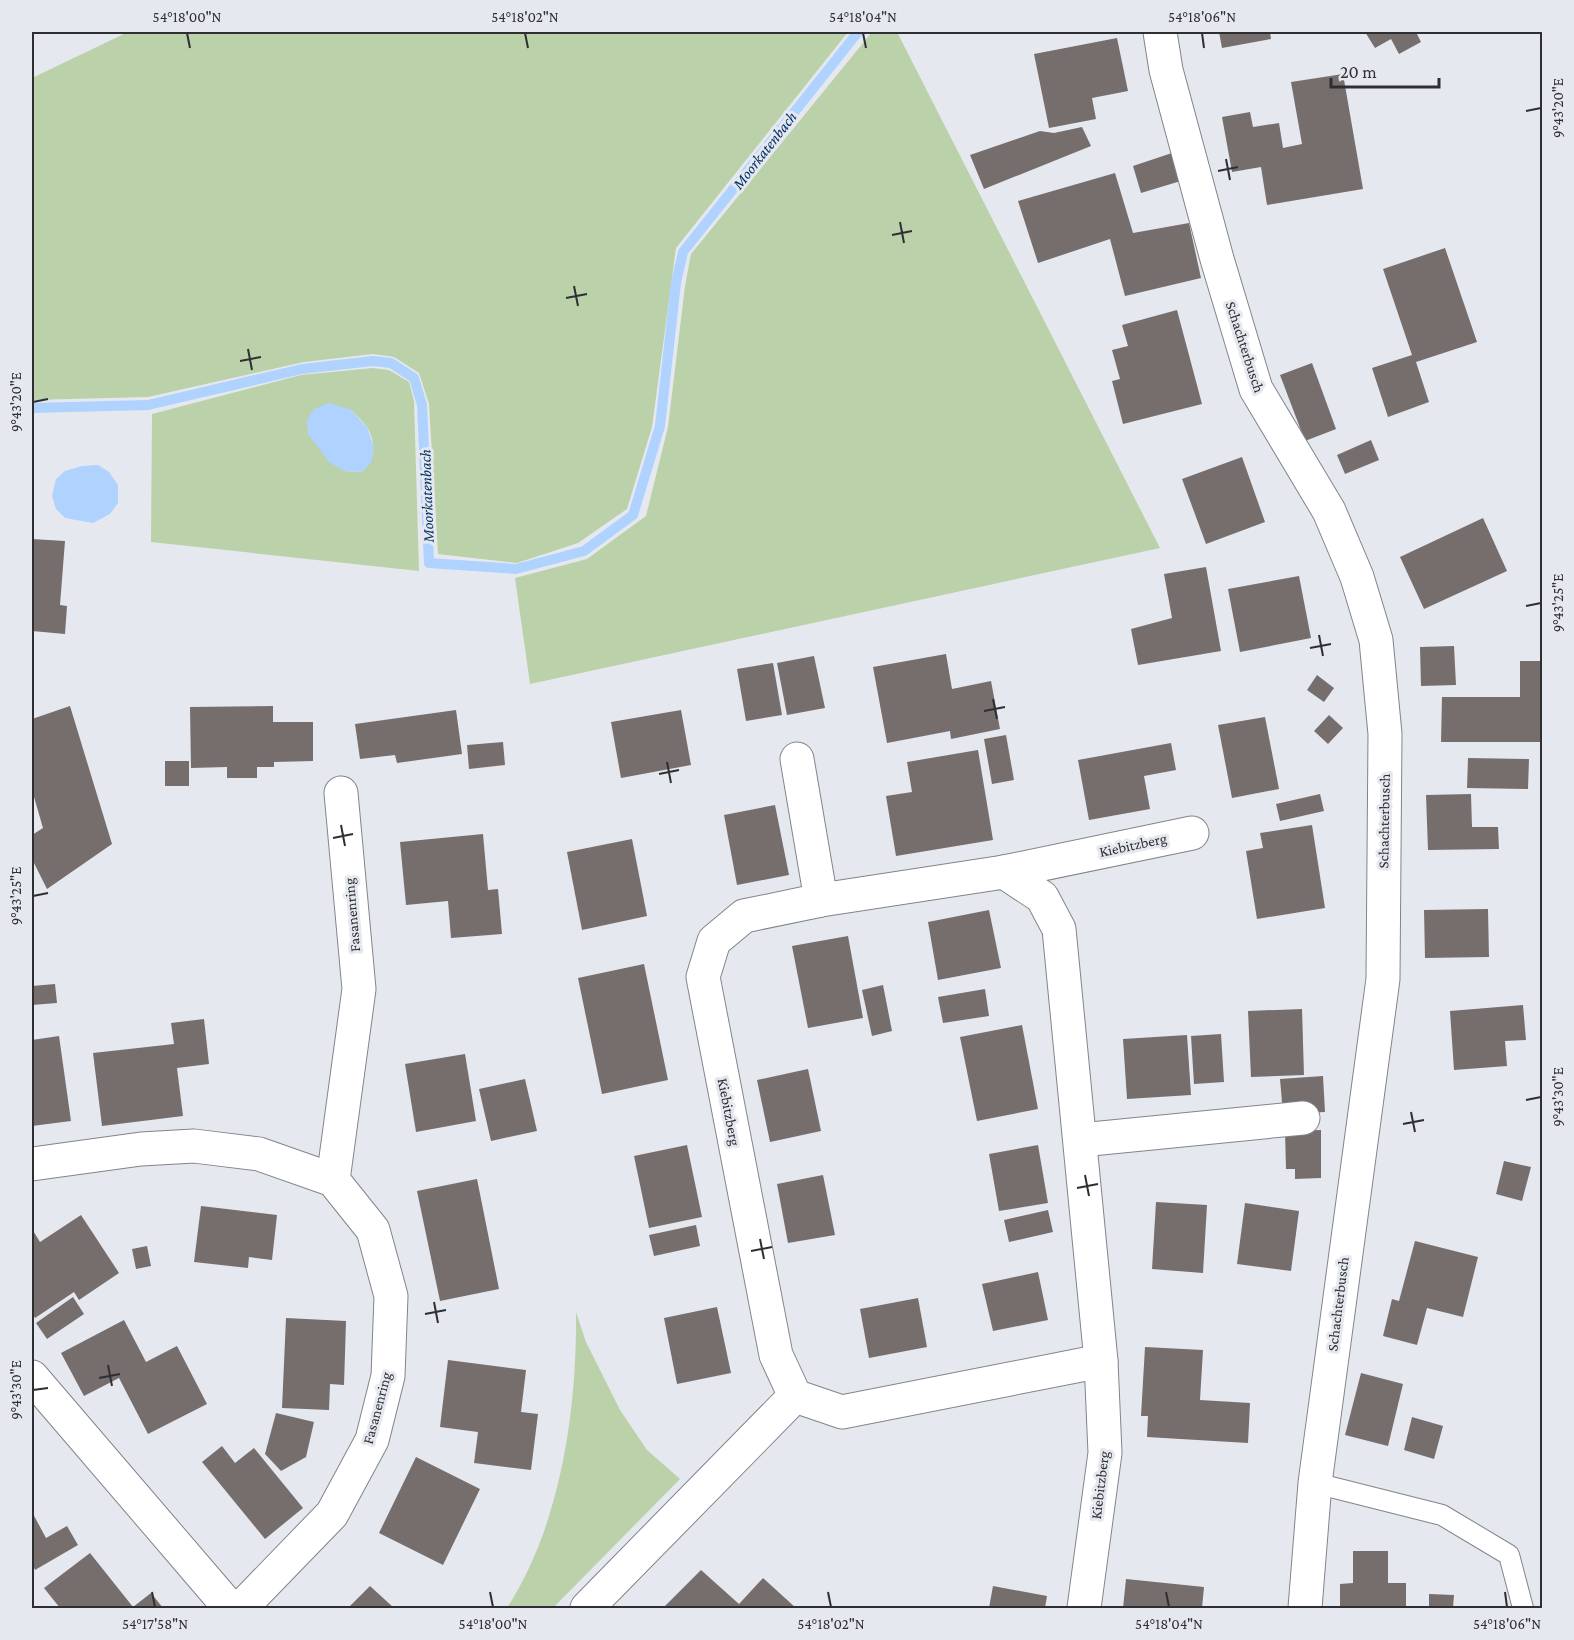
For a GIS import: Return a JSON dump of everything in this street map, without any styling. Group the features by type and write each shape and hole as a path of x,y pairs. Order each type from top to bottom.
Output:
{"street":[{"name":"Schachterbusch","path":"1160,32 1166,70 1217,259 1256,390 1329,511 1357,577 1376,640 1385,734 1383,979 1315,1483 1305,1608"},
{"path":"797,759 821,900"},
{"name":"Fasanenring","path":"241,1608 332,1514 372,1440 388,1376 391,1296 373,1230 333,1179 359,989 341,793"},
{"name":"Kiebitzberg","path":"795,1396 776,1355 703,977 714,941 744,916 821,900 1004,872 1192,833"},
{"name":"Kiebitzberg","path":"1004,872 1042,897 1059,929 1101,1361 1105,1454 1084,1608"},
{"path":"1081,1140 1302,1118"},
{"path":"32,1164 130,1151 194,1146 260,1154 333,1179"},
{"path":"587,1608 795,1396 842,1412 1101,1361"},
{"path":"32,1377 230,1608"}],"lane":[{"path":"1315,1483 1442,1515 1509,1555 1523,1608"}],"green space":[{"path":"128,32 848,32 676,248 652,427 627,509 578,543 517,563 438,554 429,404 419,373 394,357 373,354 304,362 148,397 32,400 32,78"},
{"path":"872,32 897,32 1160,548 530,684 515,578 587,559 646,516 668,427 691,254"},
{"path":"373,368 389,370 409,382 414,401 419,571 151,542 152,414 301,375","holes":["350,409 367,427 372,439 372,457 362,472 344,471 308,434"]},
{"path":"576,1312 586,1342 620,1410 647,1450 680,1479 553,1608 507,1608 526,1575 541,1540 562,1466 573,1388"}],"water":[{"path":"329,403 350,409 367,427 374,447 371,463 362,472 344,471 329,462 308,434 307,420 314,409"},
{"path":"98,465 109,472 118,485 118,503 110,514 93,523 65,518 56,509 52,496 56,479 65,471 82,466"}],"building":[{"path":"1219,32 1270,32 1271,39 1222,48"},
{"path":"1365,32 1416,32 1421,42 1399,54 1391,39 1375,48"},
{"path":"1117,38 1128,91 1092,98 1096,119 1049,128 1034,54"},
{"path":"1343,74 1363,189 1267,205 1261,167 1232,172 1222,117 1250,112 1253,127 1279,123 1283,148 1302,144 1291,82"},
{"path":"1082,127 1091,146 984,189 970,155 1040,131 1054,133"},
{"path":"1175,152 1184,180 1141,193 1133,166"},
{"path":"1115,173 1133,233 1189,223 1201,278 1125,296 1110,239 1038,263 1018,201"},
{"path":"1445,248 1477,342 1416,362 1429,402 1388,417 1372,368 1412,355 1383,269"},
{"path":"1177,310 1202,404 1123,424 1112,381 1120,379 1112,350 1128,346 1122,325"},
{"path":"1312,363 1336,429 1305,441 1280,375"},
{"path":"1371,440 1379,460 1345,474 1337,455"},
{"path":"1242,457 1265,522 1206,544 1182,479"},
{"path":"1483,518 1507,571 1424,609 1400,557"},
{"path":"32,539 65,541 60,605 67,606 65,634 32,631"},
{"path":"1206,567 1221,651 1138,665 1131,629 1172,618 1164,574"},
{"path":"1299,576 1311,638 1240,652 1228,589"},
{"path":"1454,646 1456,685 1421,686 1420,647"},
{"path":"946,654 952,689 991,681 1000,729 951,739 950,731 887,743 873,667"},
{"path":"814,656 825,708 787,715 777,663"},
{"path":"1520,661 1542,661 1542,742 1441,742 1442,697 1520,697"},
{"path":"773,663 782,715 746,721 737,669"},
{"path":"1317,675 1334,688 1324,702 1307,690"},
{"path":"70,706 112,844 47,889 32,859 32,835 43,828 32,790 32,719"},
{"path":"273,706 273,722 313,722 313,761 274,762 274,767 257,767 257,778 227,778 227,767 191,768 190,707"},
{"path":"456,710 462,754 397,763 395,755 360,759 355,724"},
{"path":"681,710 691,765 621,778 611,722"},
{"path":"1329,715 1343,728 1328,744 1314,731"},
{"path":"1265,717 1279,789 1232,798 1218,725"},
{"path":"1006,735 1014,780 992,784 984,739"},
{"path":"503,742 505,765 469,769 467,745"},
{"path":"1171,743 1176,770 1144,776 1150,809 1089,820 1078,760"},
{"path":"978,750 993,840 896,856 886,796 912,792 907,762"},
{"path":"1468,758 1529,759 1528,789 1467,788"},
{"path":"165,761 189,761 189,786 165,786"},
{"path":"1320,794 1324,811 1280,821 1276,804"},
{"path":"1471,794 1472,827 1498,827 1499,849 1428,850 1426,795"},
{"path":"775,805 789,875 737,885 724,815"},
{"path":"1312,825 1325,908 1257,919 1246,851 1263,848 1260,833"},
{"path":"483,834 488,890 498,889 502,934 451,938 448,901 406,905 400,842"},
{"path":"632,839 647,916 582,930 567,852"},
{"path":"1488,909 1489,957 1425,958 1424,910"},
{"path":"989,910 1001,968 938,980 928,922"},
{"path":"848,936 863,1018 808,1028 792,946"},
{"path":"644,964 668,1080 602,1094 578,978"},
{"path":"55,984 57,1003 32,1005 32,986"},
{"path":"883,985 892,1031 872,1036 862,990"},
{"path":"985,989 989,1016 943,1023 938,997"},
{"path":"1523,1005 1526,1040 1505,1041 1507,1066 1454,1070 1450,1011"},
{"path":"1302,1009 1304,1075 1251,1077 1248,1011"},
{"path":"204,1019 209,1064 177,1068 183,1116 102,1126 93,1053 174,1044 171,1023"},
{"path":"1022,1025 1038,1109 977,1121 960,1037"},
{"path":"1221,1034 1224,1082 1194,1084 1191,1036"},
{"path":"1187,1035 1191,1095 1127,1099 1123,1039"},
{"path":"59,1036 71,1121 32,1126 32,1040"},
{"path":"465,1054 476,1121 416,1132 405,1064"},
{"path":"808,1069 821,1131 770,1142 757,1080"},
{"path":"1323,1076 1325,1112 1283,1114 1280,1079"},
{"path":"525,1079 537,1131 491,1141 479,1089"},
{"path":"1321,1130 1321,1178 1295,1179 1295,1169 1286,1169 1285,1131"},
{"path":"687,1145 702,1217 649,1228 634,1156"},
{"path":"1038,1145 1048,1203 999,1211 989,1154"},
{"path":"1504,1161 1531,1167 1522,1201 1496,1194"},
{"path":"823,1175 835,1235 788,1243 777,1184"},
{"path":"477,1179 499,1289 440,1301 417,1191"},
{"path":"1156,1202 1207,1205 1203,1273 1152,1269"},
{"path":"1245,1203 1299,1211 1291,1271 1237,1264"},
{"path":"201,1206 277,1215 272,1260 249,1257 248,1268 194,1262"},
{"path":"1048,1210 1053,1232 1009,1242 1004,1220"},
{"path":"81,1215 119,1273 79,1300 74,1292 35,1318 32,1313 32,1229 40,1242"},
{"path":"696,1225 700,1246 654,1256 649,1235"},
{"path":"1415,1241 1478,1257 1463,1317 1427,1308 1417,1345 1383,1336 1392,1299 1399,1301"},
{"path":"147,1246 151,1266 136,1269 132,1249"},
{"path":"1038,1272 1048,1320 993,1331 982,1284"},
{"path":"73,1297 84,1314 47,1339 36,1323"},
{"path":"918,1298 927,1347 869,1358 860,1309"},
{"path":"717,1307 731,1373 677,1384 664,1318"},
{"path":"286,1318 346,1321 344,1385 330,1384 329,1410 282,1408"},
{"path":"124,1320 146,1362 177,1346 207,1404 148,1434 119,1378 84,1396 61,1353"},
{"path":"1145,1347 1203,1350 1200,1400 1250,1403 1248,1443 1147,1437 1148,1416 1141,1416"},
{"path":"448,1360 526,1370 521,1412 538,1414 531,1470 474,1463 478,1432 440,1427"},
{"path":"1361,1373 1403,1384 1388,1446 1345,1435"},
{"path":"276,1413 314,1422 306,1457 281,1471 265,1454"},
{"path":"1412,1417 1443,1426 1434,1459 1404,1450"},
{"path":"222,1446 235,1463 254,1448 303,1508 265,1539 202,1462"},
{"path":"416,1457 480,1489 443,1565 379,1533"},
{"path":"32,1512 46,1538 67,1526 78,1545 35,1570 32,1563"},
{"path":"1353,1551 1388,1551 1388,1583 1406,1583 1406,1608 1340,1608 1340,1584 1353,1583"},
{"path":"90,1553 133,1607 151,1593 163,1608 60,1608 44,1588"},
{"path":"701,1570 739,1604 763,1578 796,1608 667,1608 665,1606"},
{"path":"1126,1579 1204,1587 1202,1608 1123,1608"},
{"path":"370,1586 394,1608 348,1608"},
{"path":"993,1586 1047,1596 1045,1608 989,1608"},
{"path":"1429,1594 1454,1595 1453,1608 1429,1608"}],"waterway":[{"name":"Moorkatenbach","path":"32,408 148,405 302,369 373,361 391,363 414,378 422,405 429,563 516,569 584,551 633,515 660,426 676,283 683,252 858,32"}]}
